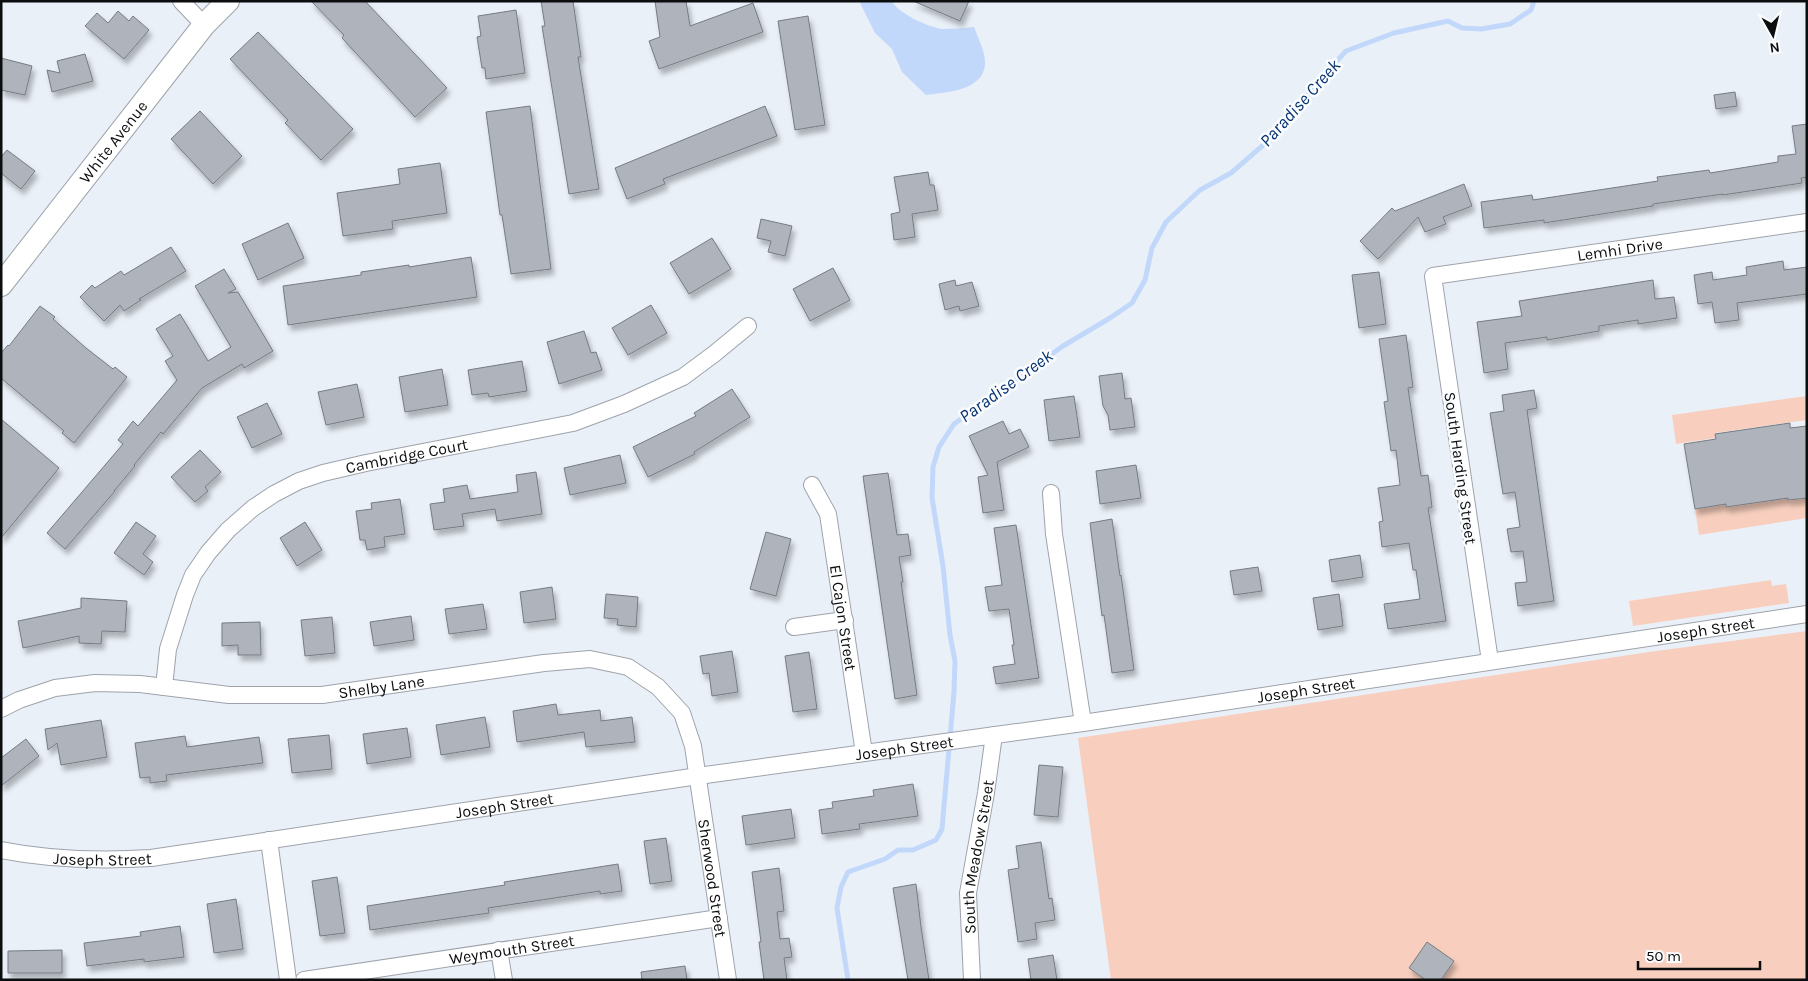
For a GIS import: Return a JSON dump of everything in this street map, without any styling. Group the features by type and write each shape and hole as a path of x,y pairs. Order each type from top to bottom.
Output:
{"street":[{"path":"181,1 204,25"},
{"name":"White Avenue","path":"1,284 204,25 228,1"},
{"name":"Lemhi Drive","path":"1433,276 1807,222"},
{"name":"South Harding Street","path":"1433,276 1490,661"},
{"name":"Cambridge Court","path":"164,687 168,649 193,575 208,553 228,530 253,508 274,494 299,481 332,471 573,423 624,404 683,377 748,326"},
{"name":"El Cajon Street","path":"812,485 828,514 864,753"},
{"path":"1050,493 1054,534 1083,723"},
{"name":"Joseph Street","path":"1,850 63,860 151,858 698,776 1083,723 1807,614"},
{"path":"794,627 845,620"},
{"name":"Shelby Lane","path":"1,709 19,700 56,688 95,683 164,687 230,695 322,695 544,663 590,659 628,667 658,687 682,713 693,746 698,776"},
{"name":"South Meadow Street","path":"972,980 968,893 986,793 994,735"},
{"name":"Sherwood Street","path":"698,776 728,980"},
{"path":"269,840 288,980"},
{"name":"Weymouth Street","path":"304,980 719,918"},
{"path":"499,950 504,980"}],"shaded area":[{"path":"1807,396 1807,420 1715,433 1715,438 1676,444 1672,415"},
{"path":"1788,498 1788,500 1807,498 1807,518 1699,535 1695,509 1726,504 1727,507"},
{"path":"1771,580 1772,586 1786,584 1789,603 1633,626 1629,601"},
{"path":"1807,631 1807,980 1111,980 1078,738 1649,652"}],"water":[{"path":"861,1 892,1 895,6 907,15 937,28 974,27 984,56 985,65 982,74 971,85 962,89 926,95 902,72 892,49 875,33 860,3"}],"building":[{"path":"311,1 365,1 447,88 415,117 342,38 344,35"},
{"path":"541,1 573,1 581,57 578,57 599,189 569,194 542,26 545,26"},
{"path":"655,1 686,1 690,26 753,3 763,32 659,69 649,41 660,37"},
{"path":"913,1 969,1 960,21"},
{"path":"516,10 525,73 486,79 485,68 482,68 477,37 481,36 478,16"},
{"path":"118,11 129,21 133,16 149,30 124,59 85,26 97,13 108,23"},
{"path":"808,16 825,125 795,130 778,21"},
{"path":"258,32 353,129 321,160 285,123 288,120 230,59"},
{"path":"85,54 93,81 52,92 47,70 60,73 57,61"},
{"path":"1,58 32,66 25,95 1,90"},
{"path":"1735,92 1737,106 1716,109 1714,95"},
{"path":"530,106 551,269 511,274 502,215 500,215 486,112"},
{"path":"765,106 777,136 663,179 665,184 627,199 615,168"},
{"path":"200,111 242,156 213,184 171,139"},
{"path":"1807,124 1807,177 1801,178 1802,183 1653,204 1653,206 1544,223 1544,220 1484,228 1481,202 1532,195 1533,200 1658,181 1657,177 1709,170 1710,173 1778,162 1778,156 1796,154 1792,126"},
{"path":"7,150 35,171 21,189 1,173 1,157"},
{"path":"440,163 447,213 392,221 393,229 343,236 337,193 400,184 398,169"},
{"path":"928,172 930,185 934,185 938,210 912,214 915,237 894,240 891,214 900,212 894,177"},
{"path":"1464,184 1472,206 1443,217 1446,224 1425,232 1418,217 1378,259 1360,241 1392,208 1395,211"},
{"path":"761,219 792,226 785,256 768,252 771,241 757,238"},
{"path":"288,223 304,258 258,280 242,244"},
{"path":"712,238 731,269 689,294 670,263"},
{"path":"171,247 186,271 139,299 141,300 124,311 120,305 104,321 80,297 92,285 95,288 121,271 124,275"},
{"path":"471,257 477,297 288,325 283,286 361,275 361,272 409,265 409,267"},
{"path":"1783,261 1784,270 1807,267 1807,294 1737,303 1739,320 1715,323 1712,302 1698,304 1694,275 1712,272 1713,280 1747,275 1746,267"},
{"path":"833,268 850,300 810,321 793,289"},
{"path":"224,269 236,289 228,293 238,292 273,351 244,368 242,364 202,388 163,434 161,432 115,491 65,549 47,533 123,444 118,440 133,421 138,426 177,380 165,361 173,356 156,329 180,314 208,361 231,347 195,286"},
{"path":"1379,272 1386,324 1359,328 1352,275"},
{"path":"955,280 956,286 972,282 979,306 960,311 959,306 945,310 939,284"},
{"path":"1653,280 1655,299 1674,297 1677,318 1638,324 1638,320 1599,326 1599,331 1547,340 1547,337 1505,343 1508,369 1484,373 1477,322 1522,316 1519,301"},
{"path":"651,305 667,333 628,355 612,328"},
{"path":"40,306 55,317 53,319 86,348 113,369 115,367 127,377 74,443 62,433 64,431 1,378 1,353 9,346"},
{"path":"584,331 591,353 596,352 602,370 559,384 547,342"},
{"path":"1406,335 1413,387 1408,388 1421,476 1428,475 1432,507 1428,508 1446,621 1388,629 1384,604 1420,599 1416,570 1413,570 1409,543 1382,547 1379,522 1383,521 1378,488 1400,485 1396,450 1391,451 1384,402 1388,401 1379,339"},
{"path":"522,361 527,391 489,397 488,393 472,395 468,370"},
{"path":"442,369 448,405 405,412 399,377"},
{"path":"1122,373 1125,399 1131,398 1135,427 1110,430 1108,415 1103,406 1099,376"},
{"path":"357,384 364,417 326,425 318,392"},
{"path":"732,389 750,417 694,452 695,454 648,477 633,447 696,416 694,413"},
{"path":"1534,390 1537,408 1527,410 1554,601 1518,606 1515,583 1527,582 1523,551 1511,552 1507,529 1520,527 1515,492 1503,494 1490,413 1504,411 1502,395"},
{"path":"1074,396 1080,437 1049,441 1044,400"},
{"path":"267,403 282,434 252,448 237,417"},
{"path":"1,419 59,468 1,538"},
{"path":"1003,421 1009,434 1020,429 1029,447 997,462 1004,510 983,513 978,477 988,475 969,436"},
{"path":"1790,423 1790,428 1807,426 1807,498 1788,500 1788,498 1726,507 1726,504 1695,509 1684,444 1716,439 1715,434"},
{"path":"200,450 221,472 205,487 208,491 195,502 171,477"},
{"path":"620,455 626,483 570,495 564,468"},
{"path":"1136,465 1141,498 1100,504 1096,471"},
{"path":"536,472 542,514 497,521 495,509 462,514 464,526 434,530 430,504 445,502 443,489 467,485 470,499 518,492 516,475"},
{"path":"888,473 897,535 908,534 911,555 899,557 917,695 895,699 863,476"},
{"path":"400,499 405,534 384,537 385,547 367,550 365,540 360,540 356,511 372,509 371,503"},
{"path":"1112,519 1134,670 1112,673 1104,615 1102,616 1090,523"},
{"path":"136,522 156,536 143,554 153,562 144,575 114,553"},
{"path":"305,522 322,550 297,566 280,538"},
{"path":"1016,525 1039,678 996,684 993,667 1015,664 1012,645 1014,645 1009,609 989,611 985,587 1002,585 994,528"},
{"path":"766,532 791,539 776,596 750,589"},
{"path":"1360,555 1363,577 1332,582 1329,560"},
{"path":"1258,567 1262,591 1234,595 1230,571"},
{"path":"552,587 556,619 524,623 520,592"},
{"path":"606,594 638,597 636,627 617,625 618,619 604,618"},
{"path":"1339,594 1343,626 1318,630 1313,598"},
{"path":"81,598 127,601 125,632 102,631 101,644 79,643 79,636 23,648 18,621 81,608"},
{"path":"483,604 487,629 449,634 445,609"},
{"path":"411,616 414,640 374,646 370,622"},
{"path":"332,617 335,653 305,656 301,620"},
{"path":"260,622 261,655 238,655 238,645 222,646 222,623"},
{"path":"732,651 738,692 712,696 709,673 703,674 700,656"},
{"path":"809,652 817,709 793,712 785,656"},
{"path":"556,704 558,715 600,710 601,721 632,717 635,742 586,747 584,732 517,742 513,711"},
{"path":"485,717 490,747 441,755 436,725"},
{"path":"101,720 107,757 61,765 57,743 48,750 45,729"},
{"path":"407,728 411,757 367,764 363,734"},
{"path":"329,735 332,769 292,773 288,739"},
{"path":"185,736 187,747 259,737 263,763 166,775 167,781 150,783 150,777 140,778 135,743"},
{"path":"26,739 39,756 1,786 1,758"},
{"path":"1039,765 1063,767 1058,817 1034,815"},
{"path":"913,784 918,816 859,824 860,829 822,834 819,810 833,808 832,802 874,796 873,790"},
{"path":"791,809 795,838 746,845 742,816"},
{"path":"666,838 672,881 650,884 644,841"},
{"path":"1041,842 1049,899 1052,898 1055,920 1035,923 1037,939 1018,942 1008,870 1019,868 1016,846"},
{"path":"618,864 622,891 600,894 600,891 488,908 489,913 370,930 367,906 505,885 504,882"},
{"path":"779,868 784,911 777,912 780,939 789,938 792,957 784,958 787,980 764,980 752,872"},
{"path":"337,877 345,933 320,936 312,881"},
{"path":"916,884 929,980 908,980 893,888"},
{"path":"236,899 243,949 214,953 207,904"},
{"path":"180,926 184,957 144,962 144,959 87,966 84,943 141,936 140,932"},
{"path":"1427,942 1454,961 1441,980 1426,980 1409,968"},
{"path":"62,950 62,973 8,973 8,951"},
{"path":"1053,955 1057,980 1031,980 1028,959"},
{"path":"685,966 687,980 642,980 641,972"}],"waterway":[{"name":"Paradise Creek","path":"848,980 837,908 841,887 848,872 885,859 898,850 913,850 936,840 942,829 955,661 932,498 933,467 939,447 954,424 1063,346 1132,303 1145,280 1152,248 1166,222 1200,190 1231,173 1276,134 1346,51 1394,33 1448,21 1462,28 1481,29 1510,24 1531,10 1534,1"}]}
